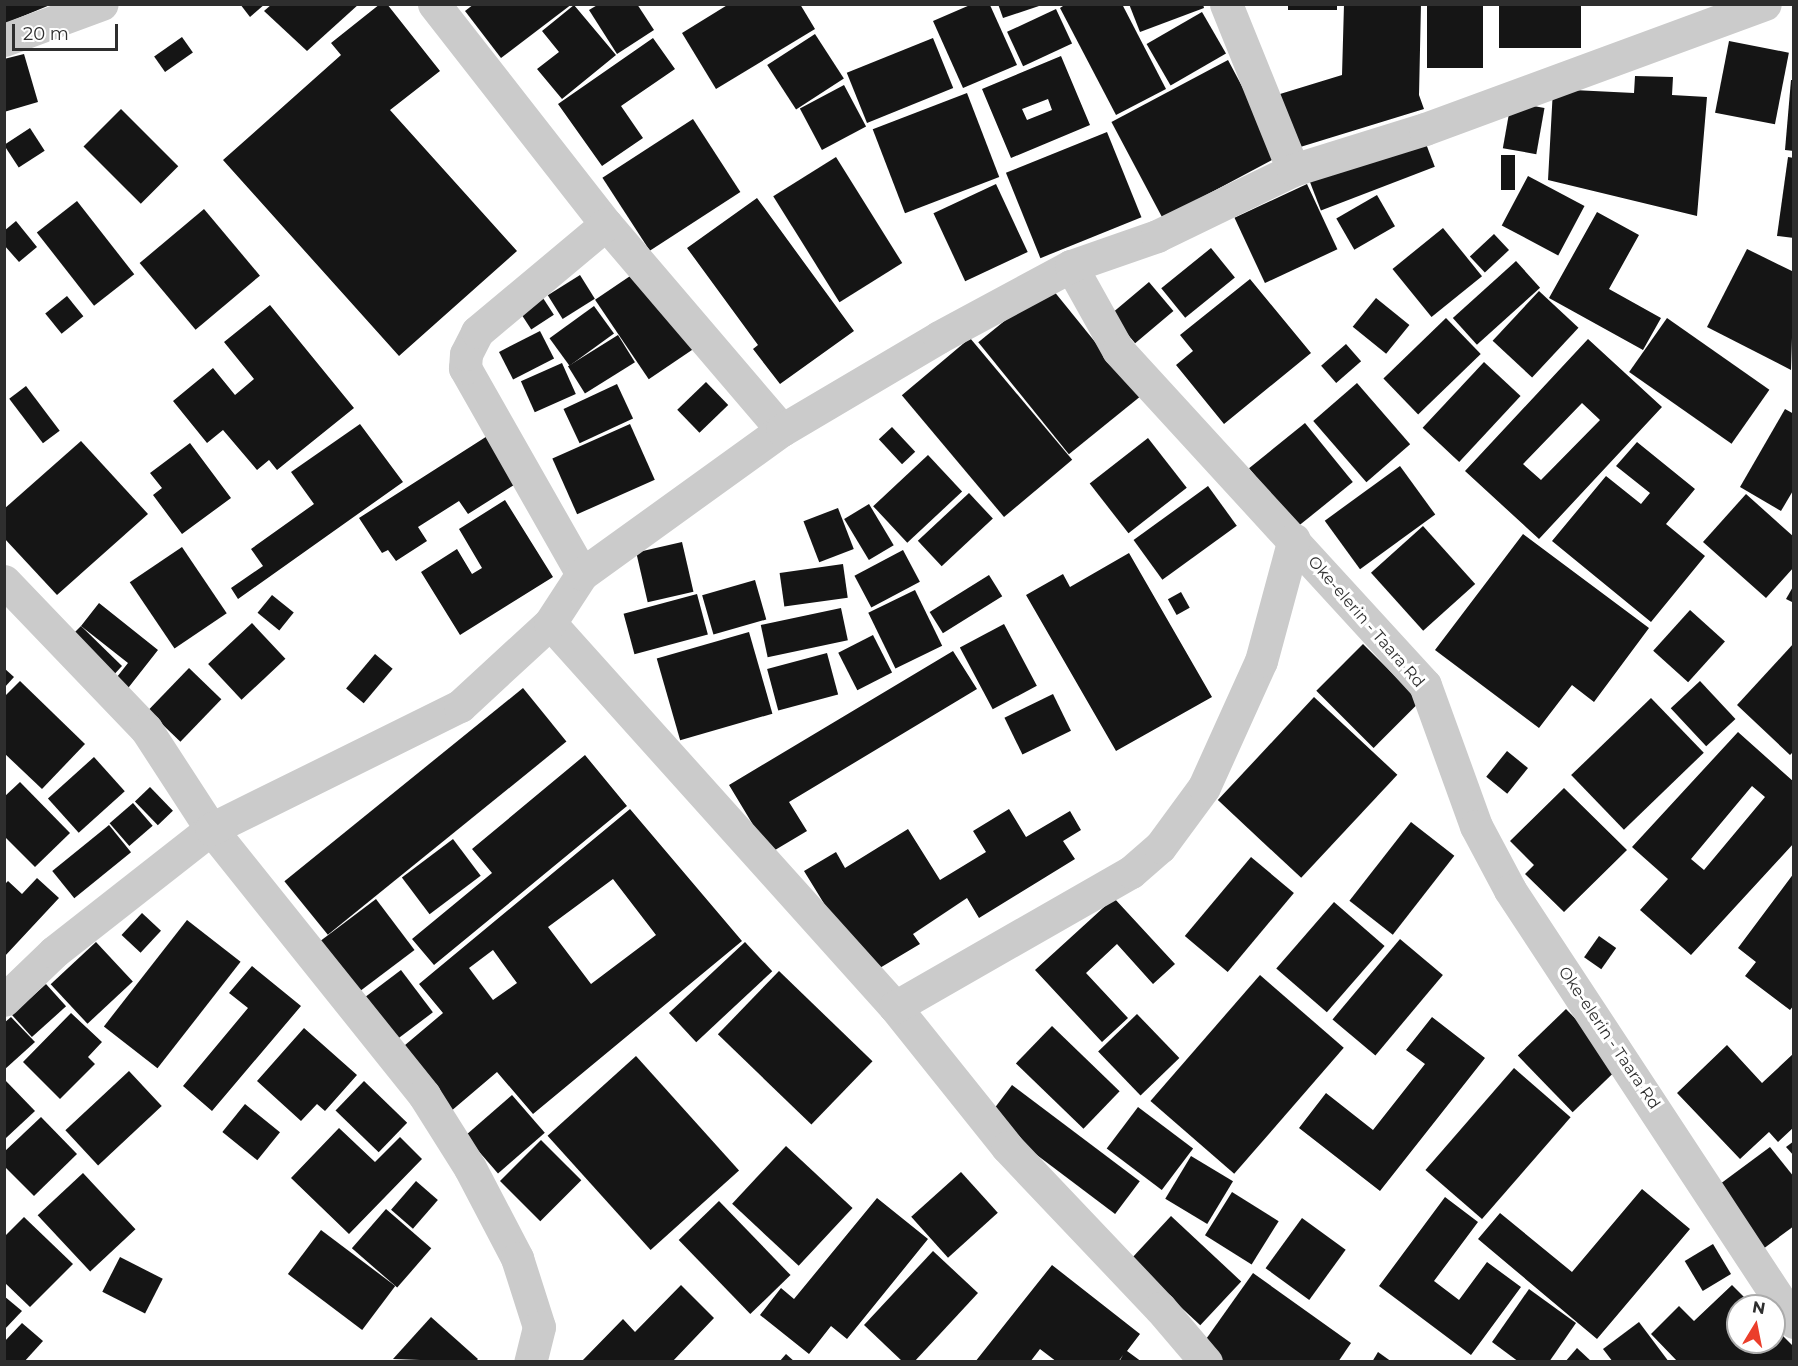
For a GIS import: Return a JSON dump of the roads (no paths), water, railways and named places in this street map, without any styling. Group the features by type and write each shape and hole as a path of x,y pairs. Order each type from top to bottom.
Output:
{"street":[{"path":"4,40 102,4"},
{"path":"434,4 606,224 782,430"},
{"path":"1226,4 1293,170"},
{"path":"4,1000 54,952 211,829 460,706 550,623 582,574 782,430 939,337 1071,266 1157,236 1293,170 1425,129 1765,4"},
{"path":"582,574 465,368 466,354 477,332 606,224"},
{"name":"Oke-elerin - Taara Rd","path":"1071,266 1118,350 1294,539 1351,608 1425,685 1476,826 1510,890 1794,1322"},
{"path":"895,1007 1131,872 1160,847 1204,787 1261,661 1294,539"},
{"path":"4,581 146,729 211,829 424,1095 470,1168 518,1258 539,1327 530,1362"},
{"path":"550,623 895,1007 1007,1147 1160,1308 1206,1362"}]}
